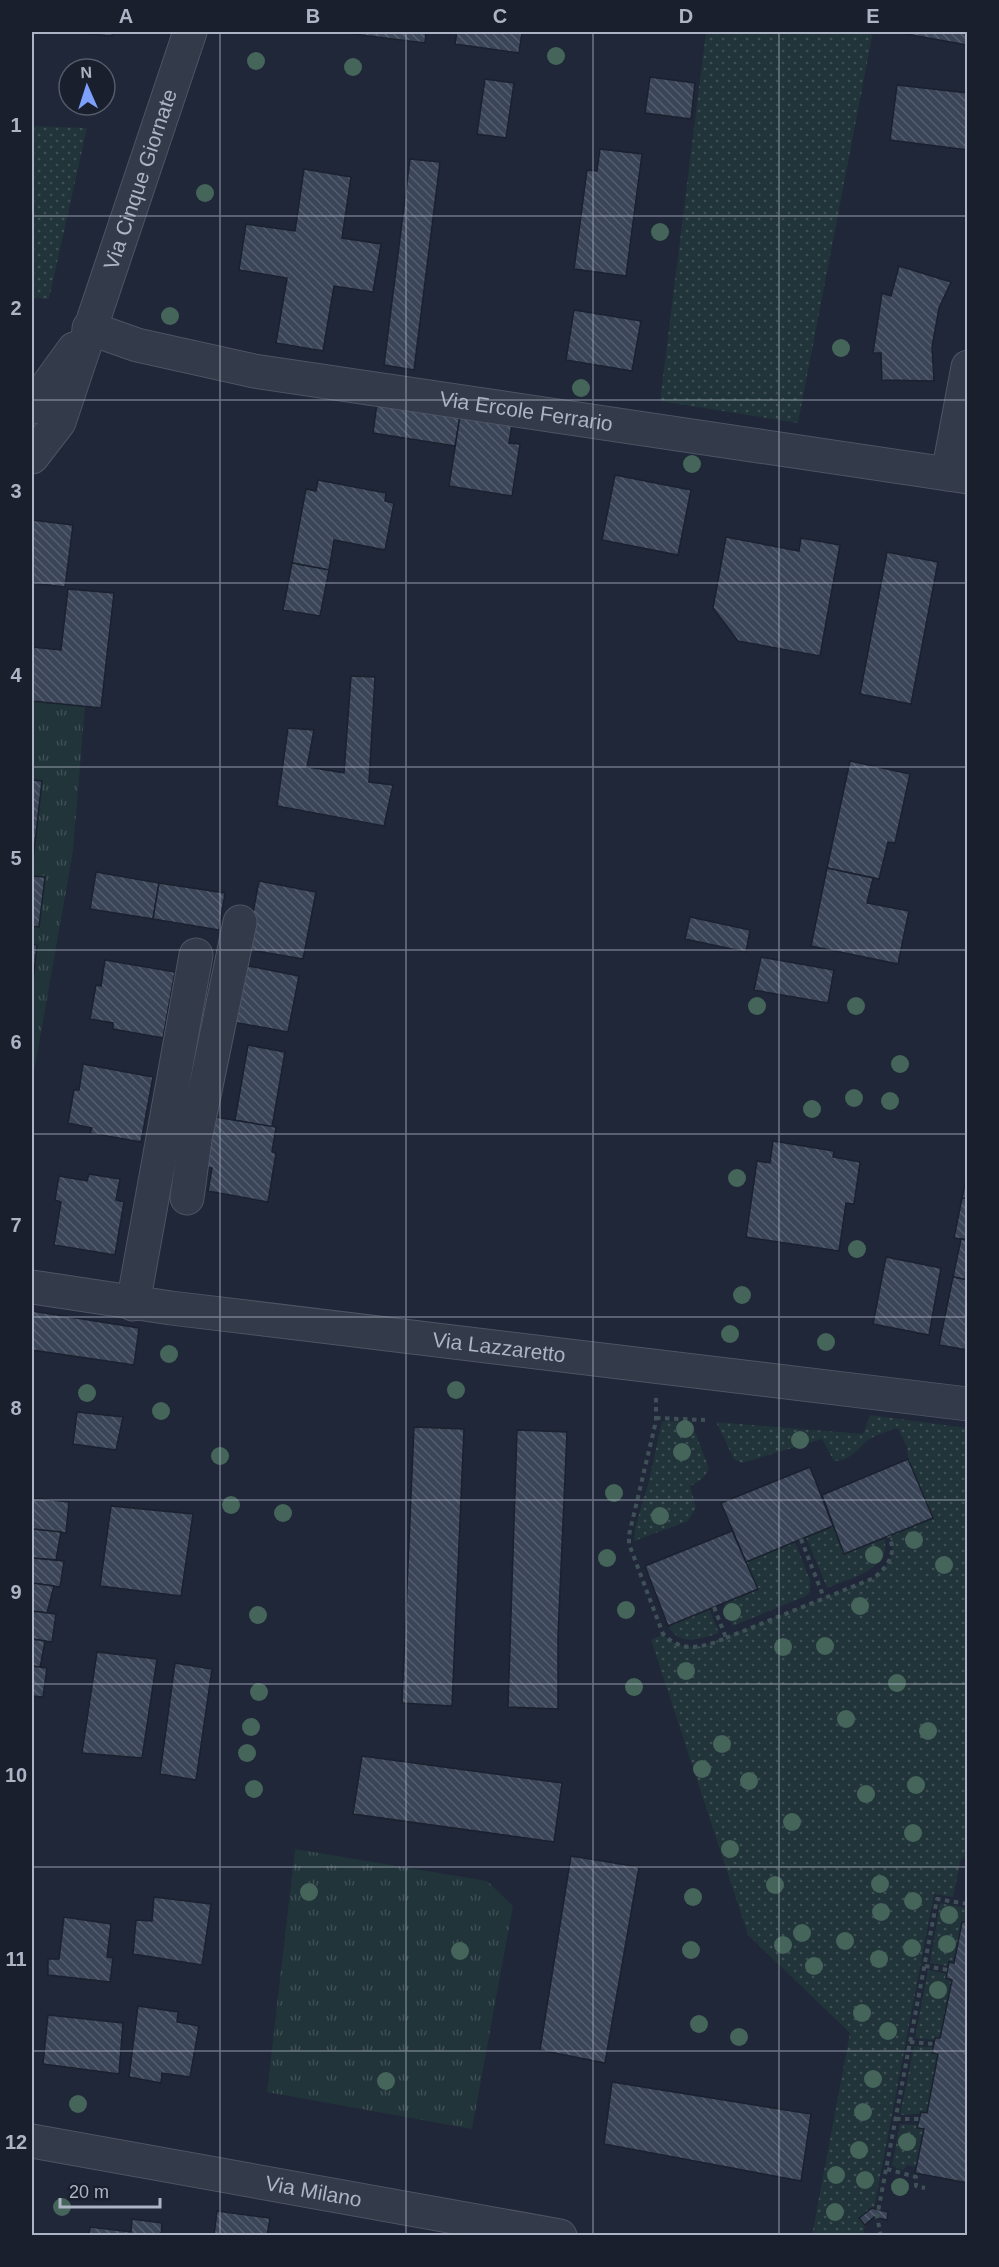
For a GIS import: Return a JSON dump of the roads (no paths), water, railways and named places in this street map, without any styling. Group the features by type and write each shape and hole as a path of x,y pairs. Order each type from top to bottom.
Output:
{"street":[{"name":"Via Cinque Giornate","path":"32,457 59,423 190,32"},
{"name":"Via Cinque Giornate","path":"32,407 89,328"},
{"name":"Via Ercole Ferrario","path":"89,328 137,345 254,371 958,475"},
{"path":"958,475 968,367"},
{"path":"187,1198 195,1139 240,922"},
{"path":"133,1304 195,955"},
{"name":"Via Lazzaretto","path":"32,1287 133,1304 968,1404"},
{"name":"Via Milano","path":"32,2141 419,2223 560,2235"}]}
